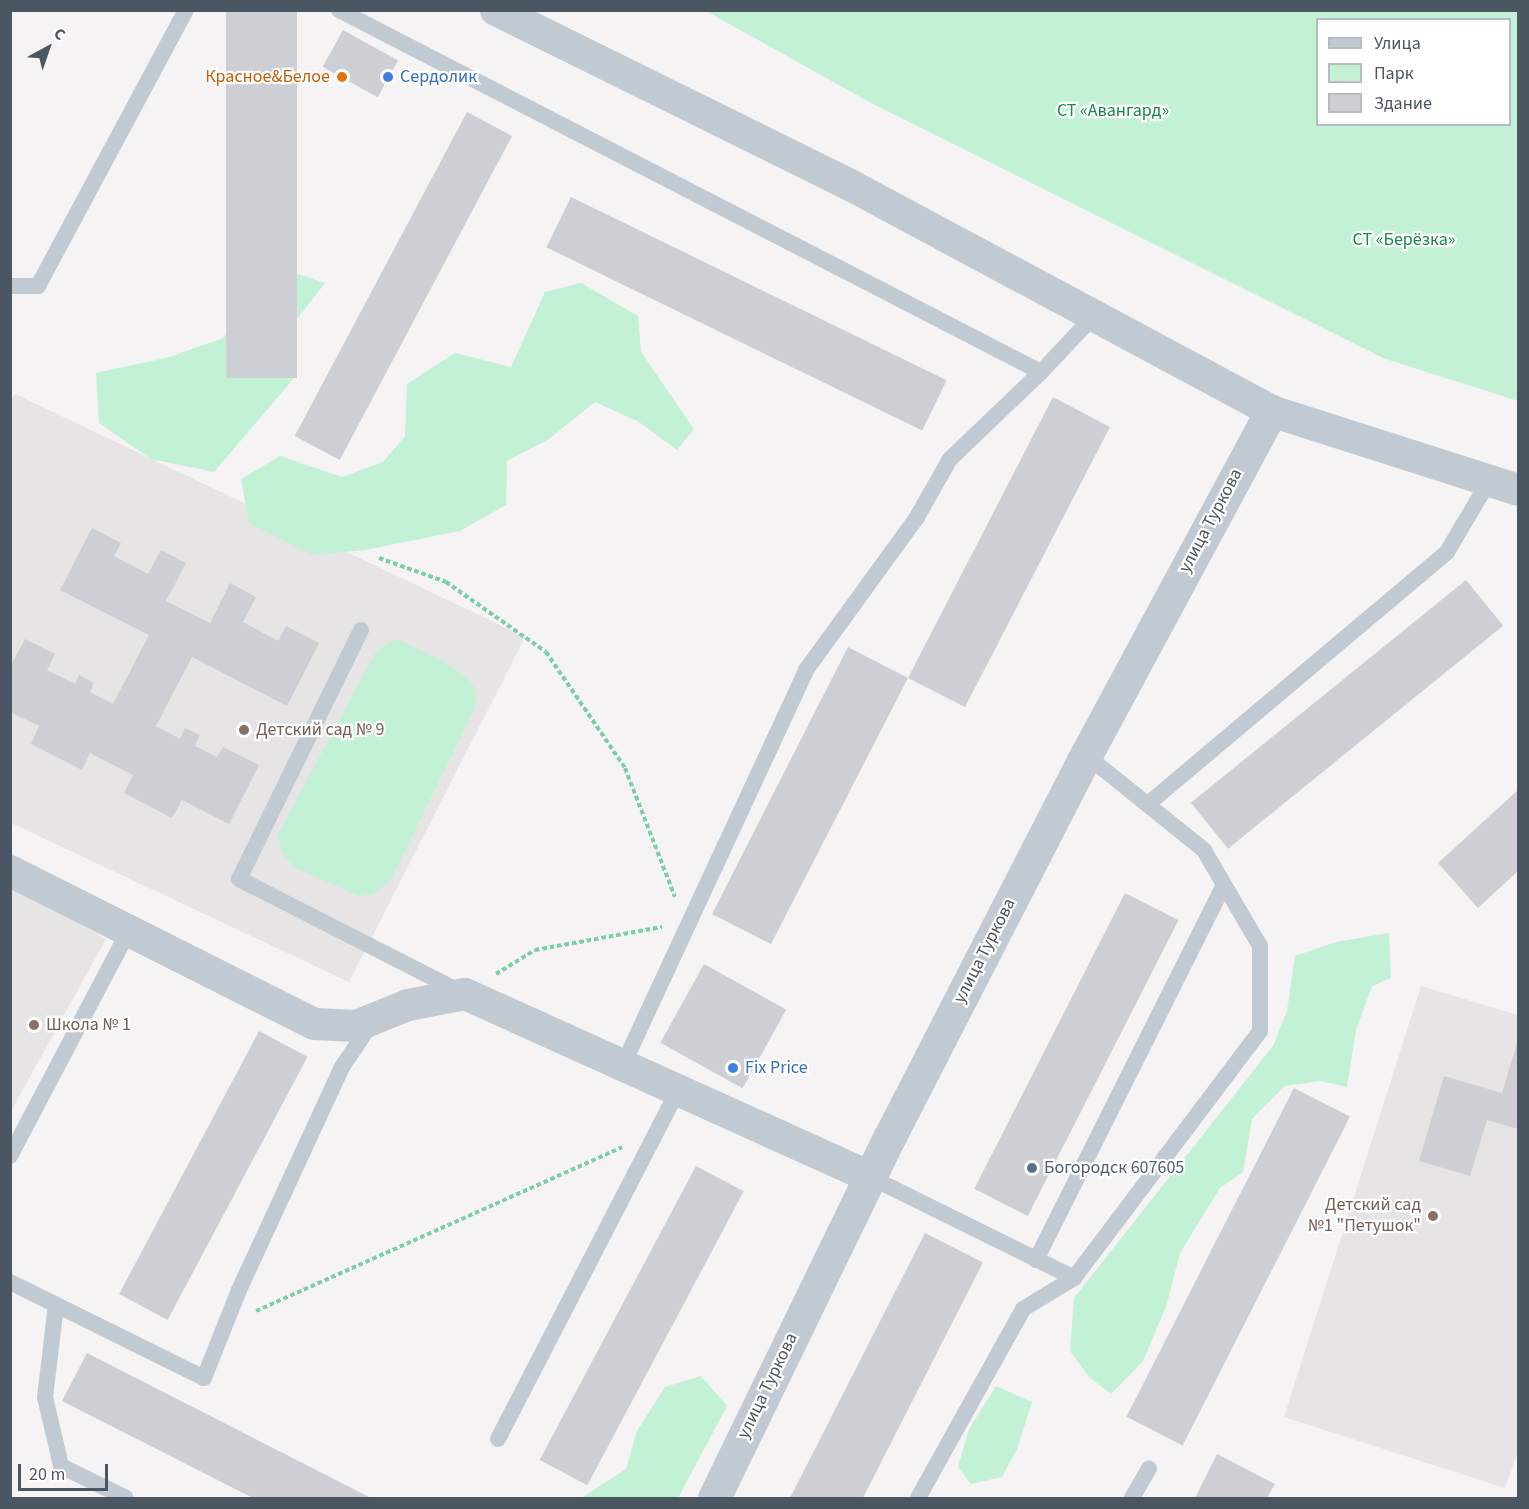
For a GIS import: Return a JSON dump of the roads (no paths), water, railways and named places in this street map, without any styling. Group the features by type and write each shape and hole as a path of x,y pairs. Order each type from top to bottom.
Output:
{"street":[{"path":"496,10 852,186 1271,411 1518,490"},
{"name":"улица Туркова","path":"714,1498 870,1177 1086,754 1271,411"},
{"path":"10,871 314,1024 356,1026 408,1005 465,994 870,1177"}],"lane":[{"path":"10,286 38,286 186,10"},
{"path":"339,10 1041,372"},
{"path":"623,1065 686,924 806,670 917,517 950,459 1041,372 1094,316"},
{"path":"1148,804 1447,552 1489,481"},
{"path":"361,630 239,879 465,994"},
{"path":"918,1498 1023,1309 1074,1278 1260,1030 1260,946 1204,850 1086,754"},
{"path":"1036,1260 1224,885"},
{"path":"10,1156 129,930"},
{"path":"10,1282 204,1378 225,1324 342,1068 375,1019"},
{"path":"498,1439 678,1091"},
{"path":"870,1177 1074,1278"},
{"path":"56,1305 45,1397 61,1466 126,1498"},
{"path":"1132,1498 1149,1468"}],"place":[{"name":"Красное&Белое","path":"342,77"},
{"name":"Сердолик","path":"388,77"},
{"name":"Детский сад № 9","path":"244,730"},
{"name":"Школа № 1","path":"34,1025"},
{"name":"Fix Price","path":"733,1068"},
{"name":"Богородск 607605","path":"1032,1168"},
{"name":"Детский сад №1 \"Петушок\"","path":"1433,1216"}],"park label":[{"name":"СТ «Авангард»","path":"1113,111"},
{"name":"СТ «Берёзка»","path":"1404,240"}]}
